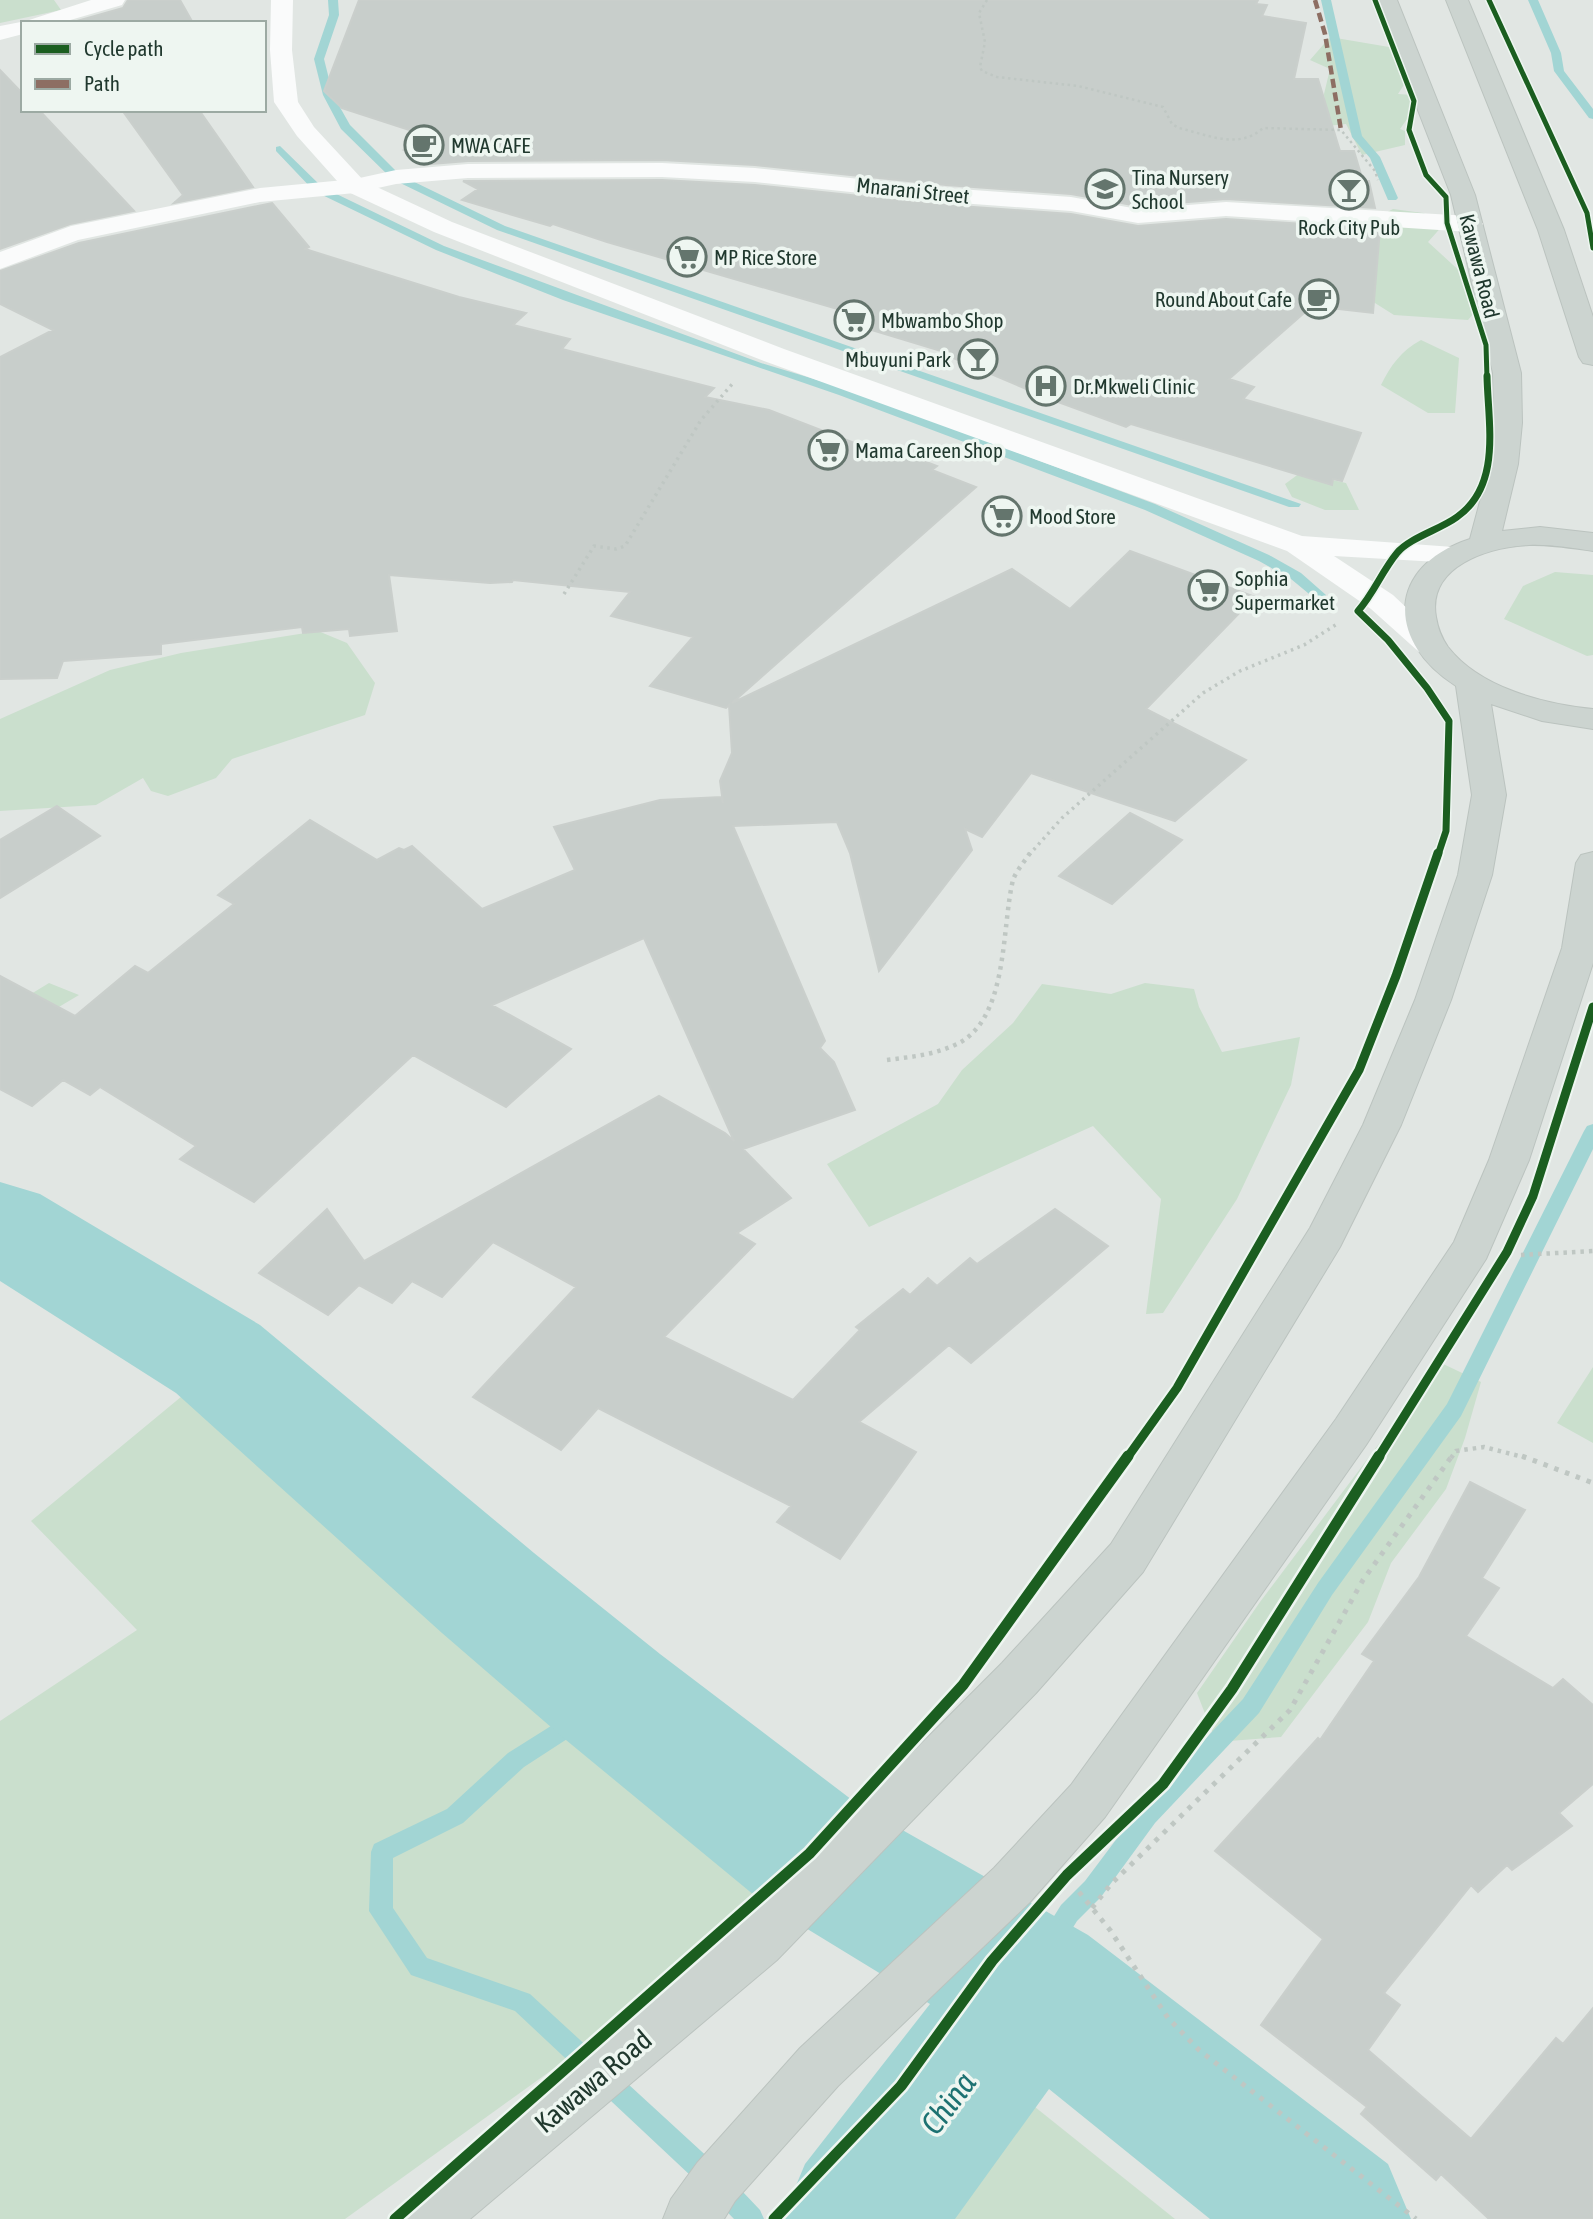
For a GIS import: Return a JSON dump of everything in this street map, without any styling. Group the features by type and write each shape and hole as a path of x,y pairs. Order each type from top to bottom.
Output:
{"main road":[{"name":"Kawawa Road","path":"1386,0 1462,195 1507,373 1508,423 1504,464 1470,549"},
{"path":"1457,0 1551,230 1593,357"},
{"path":"1593,541 1538,536 1470,549 1432,571 1419,594 1418,619 1430,645 1472,683 1507,700 1547,712 1593,719"},
{"name":"Kawawa Road","path":"427,2219 759,1942 1019,1678 1127,1558 1326,1236 1376,1138 1433,1000 1475,875 1489,794 1472,683"},
{"path":"691,2219 716,2182 819,2067 1013,1885 1088,1801 1351,1432 1472,1248 1509,1160 1580,948 1593,863"}],"street":[{"path":"43,21 114,0"},
{"path":"282,0 281,50 286,102 305,131 355,186 443,227 774,355 1298,545 1470,549"},
{"path":"0,33 21,28"},
{"name":"Mnarani Street","path":"0,261 71,234 260,195 355,186 396,177 468,171 674,171 755,174 946,195 1035,200 1138,216 1226,209 1470,223"},
{"path":"1298,545 1364,604 1382,602 1430,645"}],"path":[{"path":"986,0 979,6 977,14 985,38 980,67 982,72 997,77 1078,86 1163,107 1172,124 1178,128 1234,141 1252,138 1263,128 1341,130 1375,171 1385,201 1387,218"},
{"path":"564,594 594,546 616,549 625,545 712,404 740,375 774,355"},
{"path":"887,1060 927,1055 958,1044 984,1020 994,999 1014,877 1034,848 1062,818 1203,693 1240,671 1304,645 1364,604"},
{"path":"1472,1248 1533,1256 1593,1251"},
{"path":"1092,1908 1120,1875 1290,1710 1363,1580 1456,1451 1484,1447 1517,1454 1593,1483"},
{"path":"1046,1846 1110,1930 1168,2018 1199,2050 1416,2219"}],"green space":[{"path":"0,0 54,0 61,10 0,23"},
{"path":"1330,37 1395,48 1407,80 1398,94 1412,95 1412,112 1400,129 1405,131 1405,145 1362,155 1346,124 1327,126 1324,94 1330,69 1310,60"},
{"path":"1393,209 1423,213 1445,223 1428,242 1488,297 1468,320 1394,315 1367,298 1377,239 1359,227"},
{"path":"1421,340 1459,358 1455,413 1428,413 1381,385 1397,359"},
{"path":"1300,473 1346,483 1359,510 1325,510 1292,497 1285,484"},
{"path":"1555,572 1593,575 1593,655 1587,656 1504,619 1523,586"},
{"path":"318,631 347,643 375,683 365,715 232,759 216,778 168,796 151,791 143,778 96,805 0,811 0,719 110,670 181,653"},
{"path":"49,983 79,995 0,1042 0,1013"},
{"path":"1145,983 1194,989 1199,1007 1222,1052 1300,1037 1291,1085 1237,1199 1163,1313 1146,1314 1161,1199 1093,1126 869,1227 827,1164 938,1104 962,1070 1013,1023 1042,984 1111,994"},
{"path":"1437,1361 1481,1382 1465,1438 1446,1489 1391,1563 1368,1622 1281,1737 1216,1742 1197,1693 1260,1602 1417,1393"},
{"path":"1593,1367 1593,1443 1557,1423"},
{"path":"193,1387 821,1876 345,2219 0,2219 0,1721 137,1630 31,1521"},
{"path":"1025,2099 1175,2219 823,2219"}],"building":[{"path":"128,0 180,0 192,21 77,21 123,8"},
{"path":"359,0 1258,0 1256,4 1267,5 1262,16 1306,23 1294,79 1318,79 1340,151 1354,151 1363,181 1369,181 1375,208 1226,199 1138,206 1071,194 946,185 755,165 662,160 468,161 431,164 404,150 434,138 342,108 324,91"},
{"path":"0,70 21,92 21,112 41,112 134,211 70,224 0,249"},
{"path":"123,112 200,112 253,187 174,203 183,195"},
{"path":"662,180 755,185 946,205 1071,214 1138,226 1226,219 1380,229 1373,313 1312,306 1229,379 1254,387 1243,399 1361,433 1342,481 1333,479 1332,485 1131,424 1126,427 1050,399 951,357 951,354 862,327 865,317 553,224 550,226 462,200 478,189 463,181"},
{"path":"272,203 309,247 305,249 459,297 526,313 513,325 570,339 562,349 714,388 705,397 769,410 875,451 882,445 937,466 932,470 976,487 732,703 1012,569 1070,609 1130,551 1255,597 1146,709 1246,760 1175,821 1031,773 982,837 965,829 972,850 879,971 850,853 837,822 733,826 825,1041 820,1048 834,1062 855,1110 743,1149 791,1198 737,1233 755,1244 664,1337 793,1400 860,1330 856,1327 903,1289 910,1295 928,1278 937,1286 970,1258 977,1264 1055,1209 1108,1246 971,1363 949,1345 859,1422 916,1452 840,1559 777,1522 791,1506 598,1408 561,1450 473,1397 576,1287 493,1242 442,1297 412,1281 392,1303 359,1285 328,1315 259,1273 327,1209 364,1261 659,1096 725,1133 734,1141 644,938 492,1005 571,1049 506,1107 413,1055 254,1202 180,1159 196,1146 100,1087 90,1095 63,1080 32,1106 0,1089 0,976 75,1016 135,966 148,973 234,904 218,895 310,820 377,860 399,848 404,850 412,846 482,909 575,870 554,827 660,800 721,797 723,803 720,781 732,753 729,705 726,708 650,686 693,637 611,616 630,592 513,580 490,583 389,575 397,631 350,636 349,629 303,633 302,627 161,644 161,654 63,661 57,678 0,679 0,357 53,330 0,304 0,271 79,243"},
{"path":"57,806 100,836 0,898 0,840"},
{"path":"1130,813 1182,840 1112,904 1059,876"},
{"path":"1470,1482 1525,1510 1482,1578 1499,1588 1466,1636 1553,1688 1563,1679 1593,1705 1593,1784 1559,1813 1572,1826 1512,1870 1507,1865 1478,1892 1471,1885 1384,1993 1400,2005 1368,2050 1471,2139 1556,2038 1563,2044 1593,2008 1593,2219 1489,2219 1441,2174 1436,2180 1361,2114 1367,2107 1261,2025 1323,1939 1215,1851 1318,1738 1320,1740 1374,1661 1362,1654 1419,1577"}],"waterway":[{"path":"333,0 334,15 319,59 328,95 345,127 396,177 501,228 1294,504"},
{"path":"1326,0 1357,137 1375,157 1392,198"},
{"path":"1533,0 1556,53 1559,71 1593,116"},
{"path":"280,149 318,189 440,248 567,297 755,363"},
{"path":"764,366 843,392 1150,507 1264,558 1296,576 1319,595"},
{"path":"1036,1986 1049,1945 1069,1913 1093,1889 1147,1816 1251,1706 1325,1589 1454,1410 1593,1131"},
{"path":"0,1225 218,1359 488,1593 613,1697 810,1853 1036,1986"},
{"path":"613,1697 516,1760 455,1816 382,1852 381,1911 419,1967 522,2002 716,2182 751,2219"},
{"name":"China","path":"860,2219 1036,1986"},
{"path":"1036,1986 1333,2219"}],"marked path":[{"path":"1315,0 1325,34 1341,130"}],"cycle path":[{"path":"395,2219 810,1853 963,1685 1177,1388 1359,1070 1396,976 1446,831 1449,721 1427,688 1388,640 1358,611 1371,596 1398,551 1459,516 1483,487 1489,466 1486,345 1447,223 1446,197 1426,175 1409,130 1414,101 1375,0"},
{"path":"1489,0 1587,213 1593,248"},
{"path":"774,2219 901,2086 992,1961 1067,1875 1163,1784 1232,1689 1507,1252 1533,1196 1593,1007"}],"place":[{"name":"MWA CAFE","path":"424,145"},
{"name":"Tina Nursery School","path":"1105,189"},
{"name":"Rock City Pub","path":"1349,190"},
{"name":"MP Rice Store","path":"687,257"},
{"name":"Round About Cafe","path":"1319,299"},
{"name":"Mbwambo Shop","path":"854,320"},
{"name":"Mbuyuni Park","path":"978,359"},
{"name":"Dr.Mkweli Clinic","path":"1046,386"},
{"name":"Mama Careen Shop","path":"828,450"},
{"name":"Mood Store","path":"1002,516"},
{"name":"Sophia Supermarket","path":"1208,590"}]}
